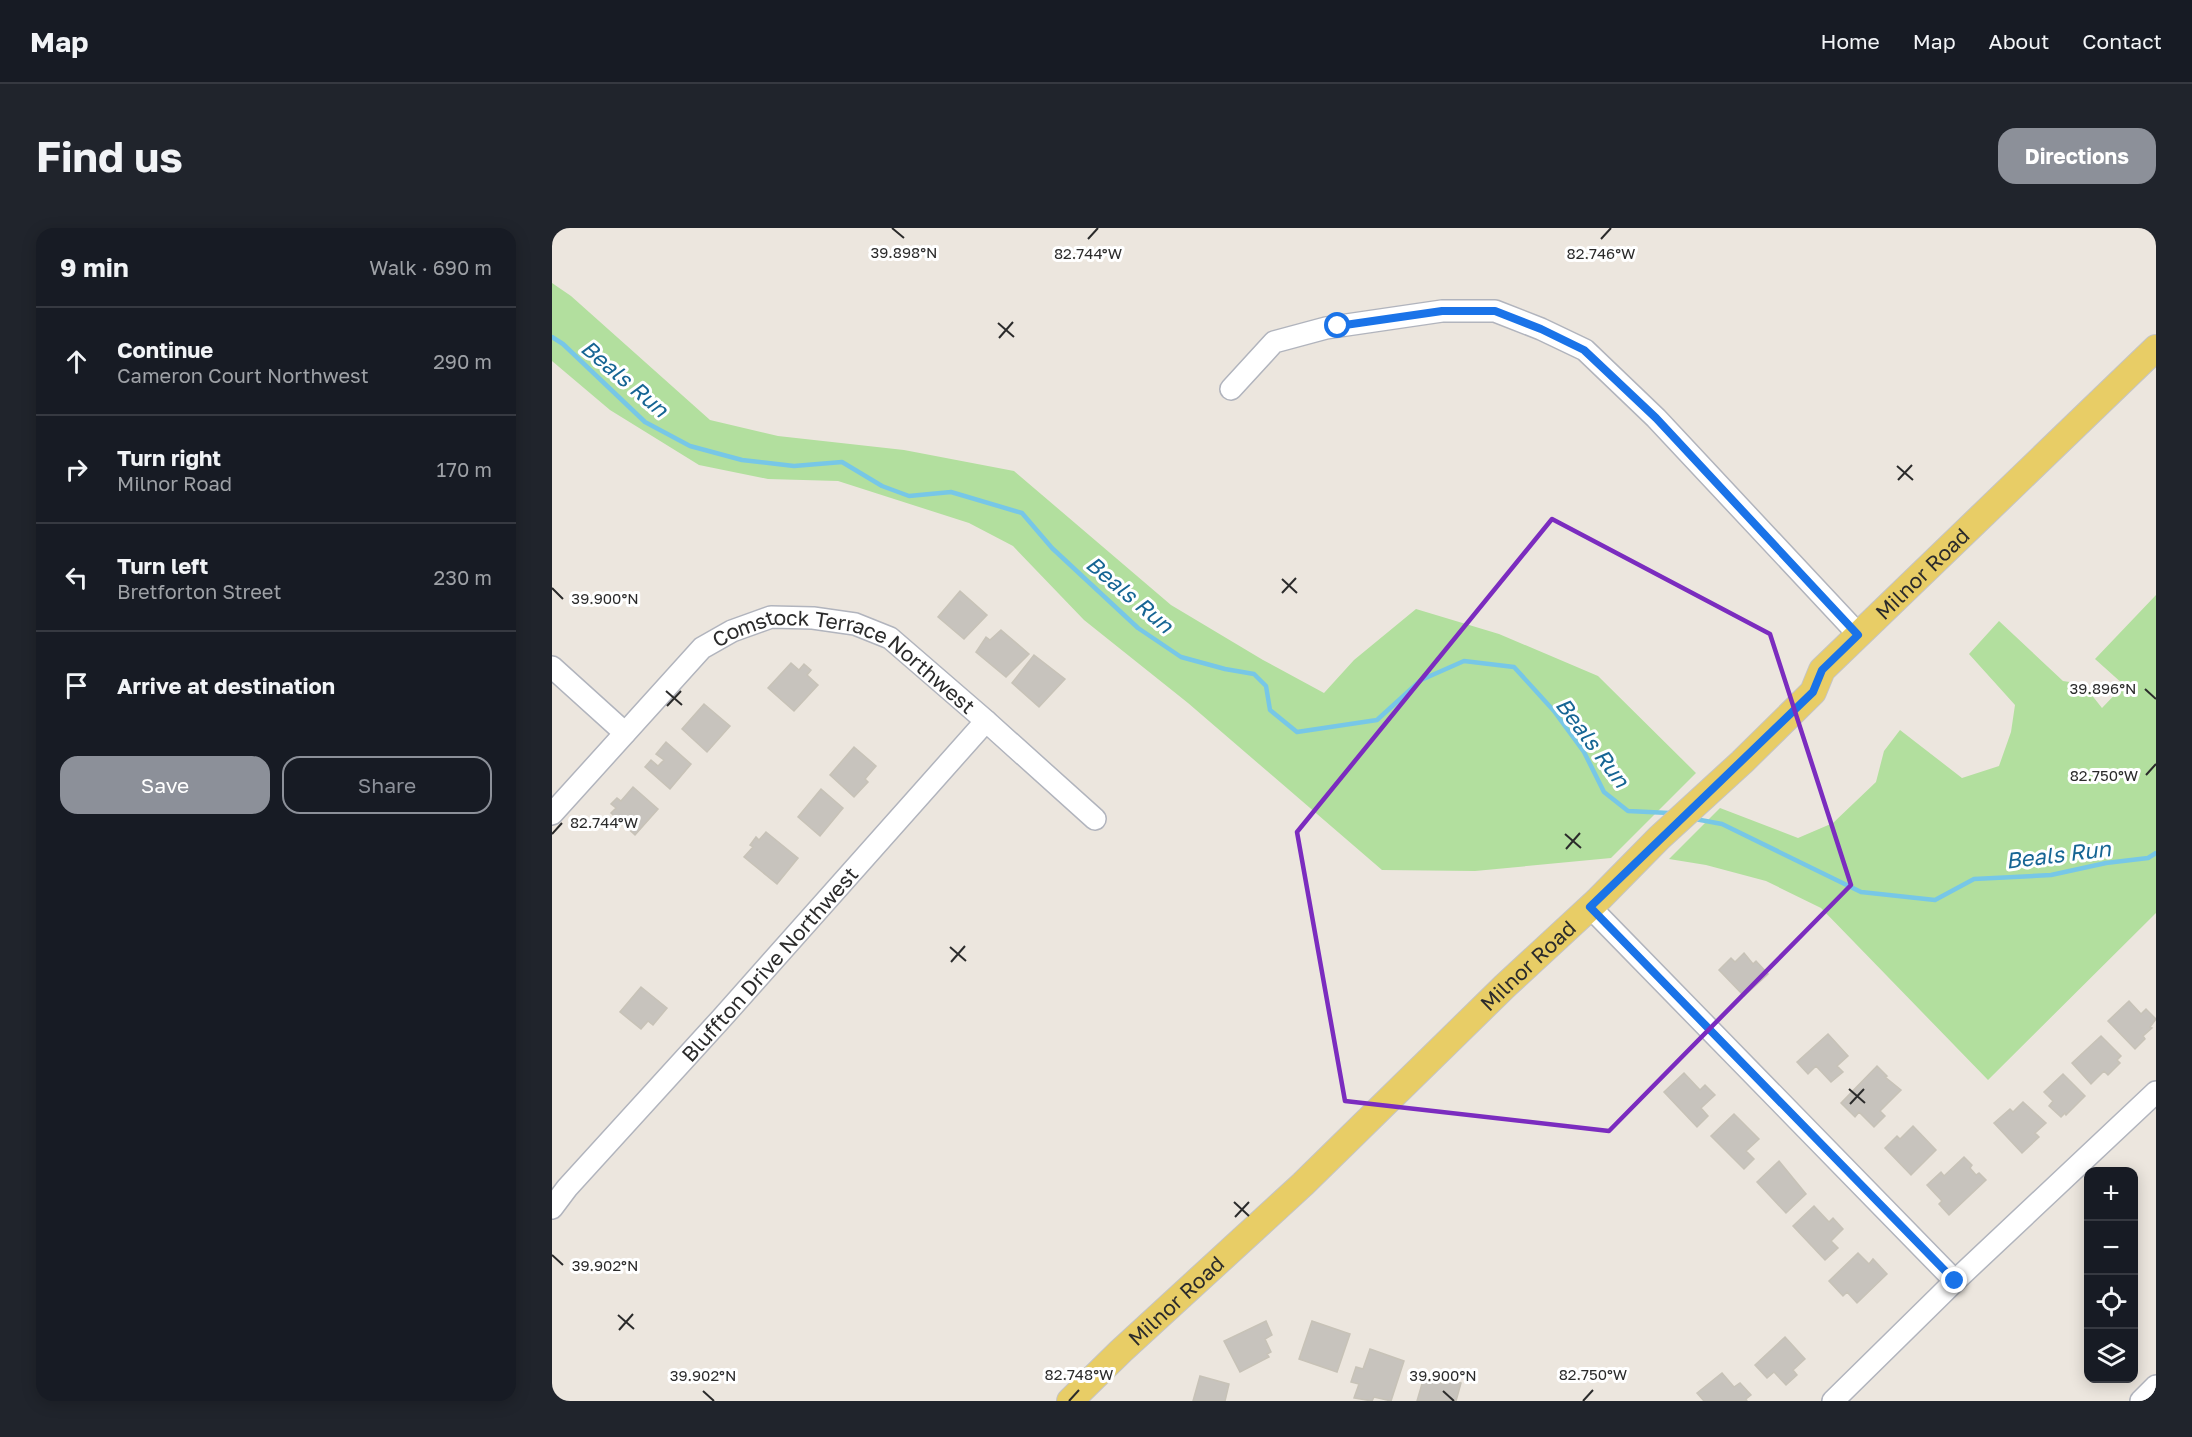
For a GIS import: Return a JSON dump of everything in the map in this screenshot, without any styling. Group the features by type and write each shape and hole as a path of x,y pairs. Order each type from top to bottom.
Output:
{"main road":[{"name":"Milnor Road","path":"1070,1401 1120,1351 1303,1184 1505,986 1813,692 1822,670 2156,348"}],"street":[{"path":"1231,389 1274,342 1326,328 1442,311 1495,311 1532,325 1584,350 1648,411 1858,635"},
{"name":"Comstock Terrace Northwest","path":"552,814 702,648 732,631 771,617 813,618 855,624 890,638 1095,819"},
{"path":"552,667 625,733"},
{"name":"Bluffton Drive Northwest","path":"552,1208 567,1188 986,721"},
{"path":"1590,907 1955,1281"},
{"path":"1833,1401 1955,1281 2156,1092"}],"highlighted area":[{"path":"1552,519 1770,634 1851,885 1609,1131 1345,1101 1297,832"}],"green space":[{"path":"552,283 571,296 710,420 778,436 904,450 1014,471 1171,605 1263,660 1324,693 1354,660 1416,609 1499,634 1598,676 1696,773 1611,858 1475,871 1382,870 1188,703 1084,620 1013,546 969,523 838,481 768,479 699,465 610,410 552,361"},
{"path":"2156,595 2156,913 1988,1080 1821,908 1766,881 1706,865 1669,859 1720,808 1798,838 1833,823 1876,782 1884,751 1900,730 1962,778 1999,766 2011,732 2015,705 1969,654 1999,621 2063,681 2083,684 2102,708 2124,685 2095,659"}],"building":[{"path":"960,591 987,615 964,639 938,617"},
{"path":"1001,630 1029,654 1006,677 976,652 986,637 990,640"},
{"path":"1034,655 1065,679 1039,707 1012,683"},
{"path":"791,663 799,670 804,664 811,670 807,675 818,685 794,711 768,688"},
{"path":"704,704 730,726 707,752 682,729"},
{"path":"666,742 691,764 670,789 645,767 651,760 658,766 664,760 656,754"},
{"path":"854,747 876,766 865,779 868,782 854,797 830,775"},
{"path":"633,787 658,809 635,835 611,813 616,808 611,804 617,798 621,801"},
{"path":"821,789 843,808 820,836 798,817"},
{"path":"766,832 798,858 777,884 744,857 753,847 750,845 756,837 759,840"},
{"path":"1744,953 1753,964 1756,961 1768,974 1744,996 1719,970 1731,958 1735,962"},
{"path":"641,987 667,1008 653,1025 648,1021 641,1029 620,1012"},
{"path":"2129,1001 2141,1014 2146,1009 2156,1019 2150,1027 2152,1028 2143,1036 2145,1039 2135,1049 2108,1021"},
{"path":"1828,1034 1848,1056 1837,1066 1843,1072 1831,1082 1816,1066 1808,1074 1797,1062"},
{"path":"2101,1036 2121,1056 2117,1060 2120,1063 2108,1075 2104,1071 2091,1084 2072,1063"},
{"path":"1877,1066 1887,1076 1885,1077 1901,1090 1880,1111 1885,1116 1874,1127 1859,1112 1855,1117 1841,1103"},
{"path":"1684,1073 1700,1090 1705,1085 1715,1095 1701,1108 1708,1116 1697,1127 1664,1092"},
{"path":"2063,1074 2085,1096 2061,1117 2049,1106 2053,1101 2044,1092"},
{"path":"2023,1102 2046,1123 2035,1133 2039,1137 2022,1153 1994,1123 2010,1109 2013,1112"},
{"path":"1734,1114 1759,1139 1746,1151 1754,1159 1744,1169 1711,1136"},
{"path":"1913,1126 1936,1150 1911,1175 1885,1148 1897,1136 1900,1139"},
{"path":"1964,1157 1972,1165 1970,1168 1976,1175 1979,1173 1986,1180 1949,1215 1939,1204 1942,1201 1927,1185 1941,1172 1944,1176"},
{"path":"1779,1161 1806,1194 1786,1213 1757,1182"},
{"path":"1814,1206 1829,1222 1833,1218 1843,1229 1831,1241 1838,1248 1825,1260 1793,1226"},
{"path":"1858,1253 1869,1264 1873,1259 1887,1274 1857,1303 1847,1292 1843,1296 1829,1281"},
{"path":"1266,1321 1272,1335 1265,1339 1271,1352 1267,1354 1269,1357 1240,1372 1224,1341"},
{"path":"1312,1321 1350,1334 1337,1372 1299,1359"},
{"path":"1785,1337 1805,1359 1793,1370 1797,1375 1786,1385 1774,1372 1767,1378 1755,1365"},
{"path":"1370,1349 1404,1361 1391,1401 1374,1397 1372,1401 1354,1398 1359,1384 1351,1382 1356,1367 1363,1369"},
{"path":"1722,1373 1734,1387 1740,1383 1751,1395 1746,1399 1747,1401 1704,1401 1697,1393"},
{"path":"1200,1376 1229,1384 1225,1401 1193,1401"},
{"path":"1424,1377 1445,1384 1447,1379 1461,1383 1456,1401 1417,1401"}],"waterway":[{"name":"Beals Run","path":"552,337 563,344 645,422 690,446 742,460 794,466 842,462 882,486 909,496 951,492 1022,513 1052,548 1138,628 1181,657 1254,674 1266,686 1270,710 1297,732 1377,720 1421,680 1464,661 1514,667 1554,711 1584,752 1604,792 1628,811 1669,813"},
{"name":"Beals Run","path":"1695,819 1722,824 1861,892 1935,900 1974,879 2051,875 2106,863 2148,858 2156,853"}],"route":[{"path":"1338,326 1442,311 1495,311 1541,329 1584,350 1656,418 1858,635 1822,670 1813,692 1590,907 1955,1281"}]}
